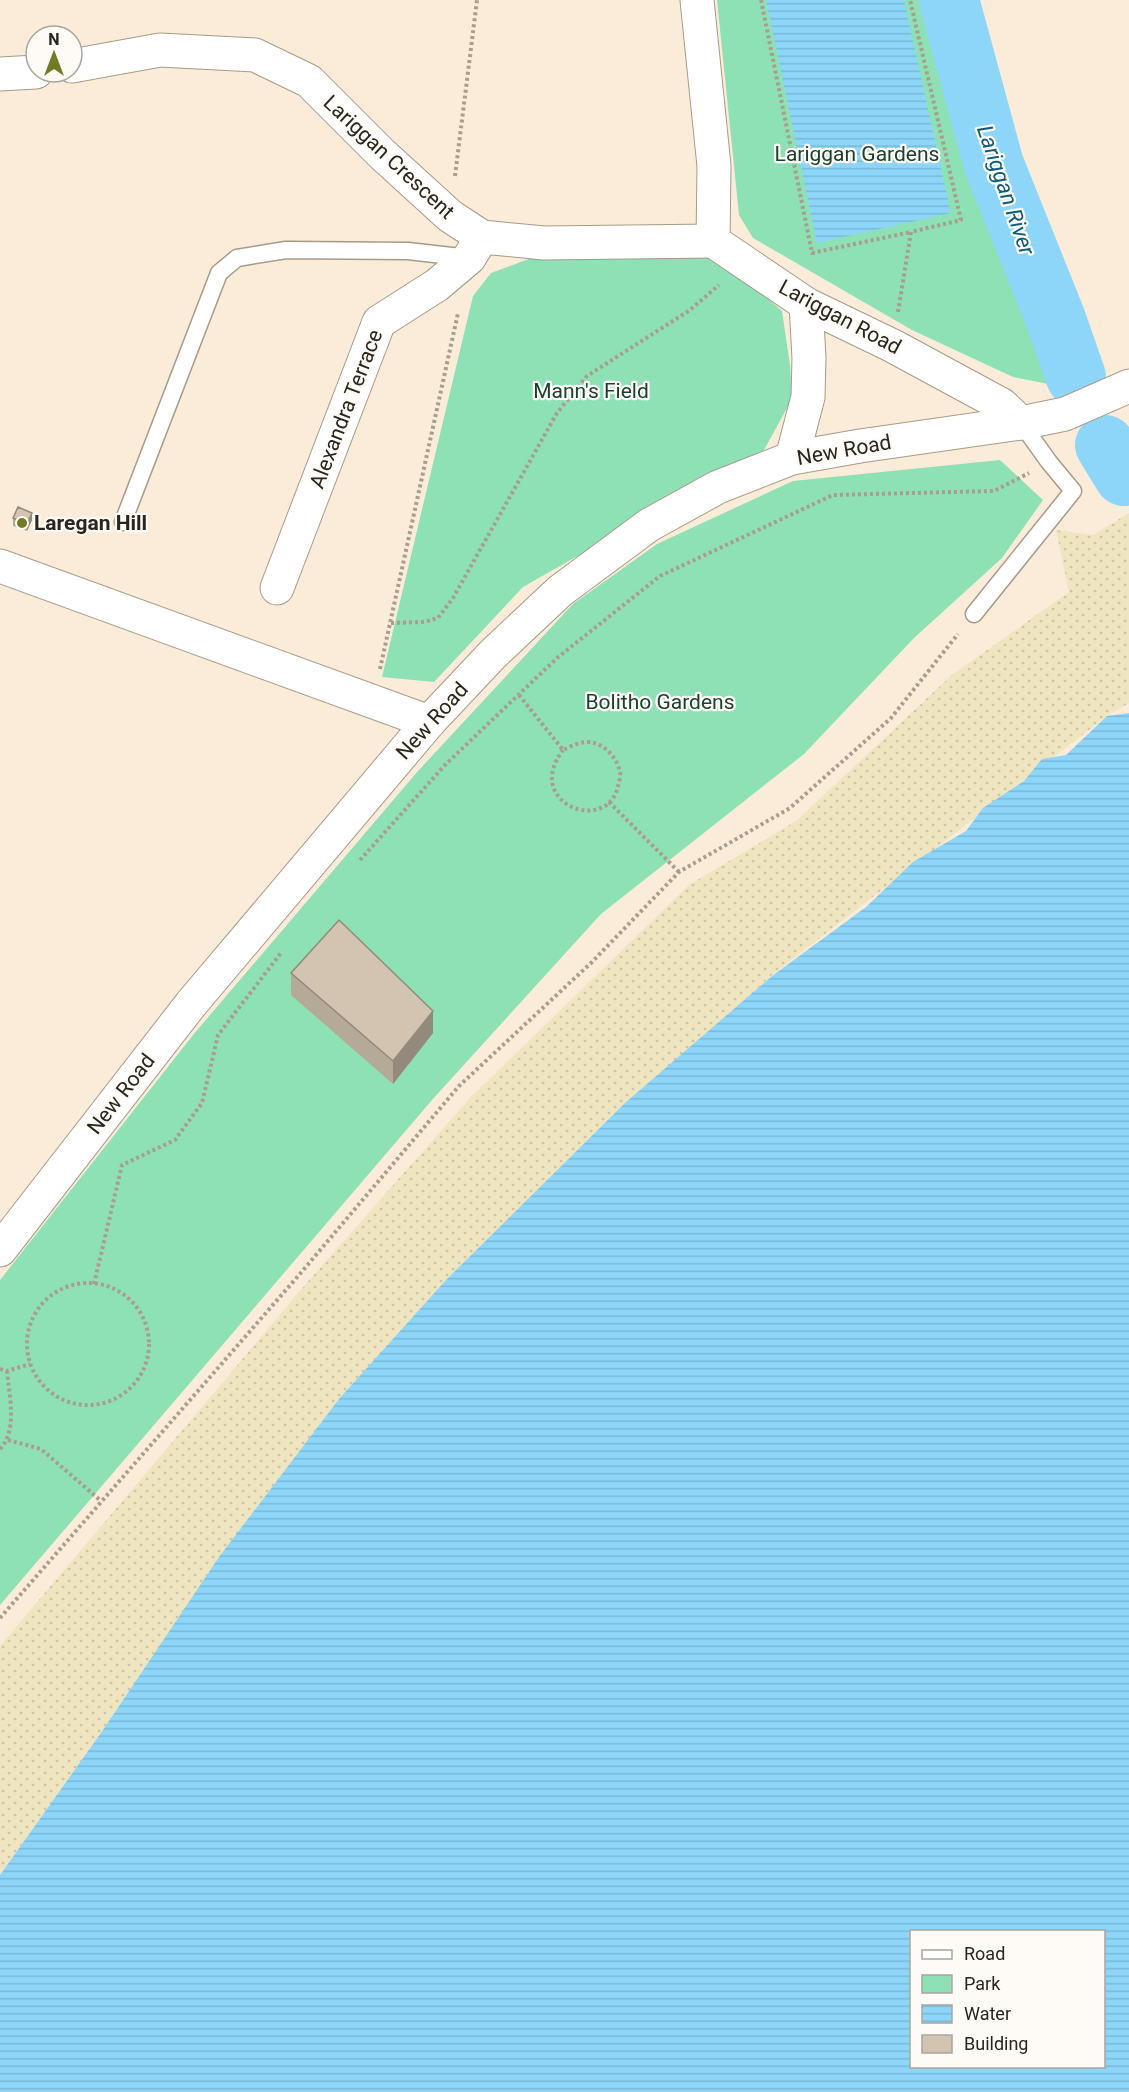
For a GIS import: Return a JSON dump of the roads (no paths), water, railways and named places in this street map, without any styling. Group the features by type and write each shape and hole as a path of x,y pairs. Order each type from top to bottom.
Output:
{"street":[{"path":"697,0 714,166 713,241"},
{"name":"Lariggan Crescent","path":"84,64 160,50 255,55 309,81 382,154 450,216 476,248 544,243 713,241"},
{"path":"0,74 24,73"},
{"name":"Lariggan Road","path":"713,241 806,304 893,346 1002,405 1021,423"},
{"name":"Alexandra Terrace","path":"277,588 379,322 437,285 476,248"},
{"path":"792,459 808,397 810,358 806,304"},
{"name":"New Road","path":"0,1250 191,1004 429,722 493,654 560,591 649,525 718,487 792,459 1065,414 1129,386"},
{"path":"0,566 429,722"}],"lane":[{"path":"123,522 219,273 237,258 286,250 408,251 476,248"},
{"path":"974,615 1073,491 1021,423"}],"water":[{"path":"766,0 904,0 951,213 817,243"},
{"path":"1129,713 1129,2092 0,2092 0,1875 103,1730 219,1557 339,1399 446,1280 625,1103 772,976 866,907 913,862 966,831 983,808 1024,781 1042,759 1066,755 1107,716"}],"waterway":[{"name":"Lariggan River","path":"949,0 994,165 1055,317 1076,377"},
{"name":"Lariggan River","path":"1105,445 1124,476"}],"place":[{"name":"Laregan Hill","path":"22,523"}],"park label":[{"name":"Lariggan Gardens","path":"857,154"},
{"name":"Mann's Field","path":"591,391"},
{"name":"Bolitho Gardens","path":"660,702"}]}
